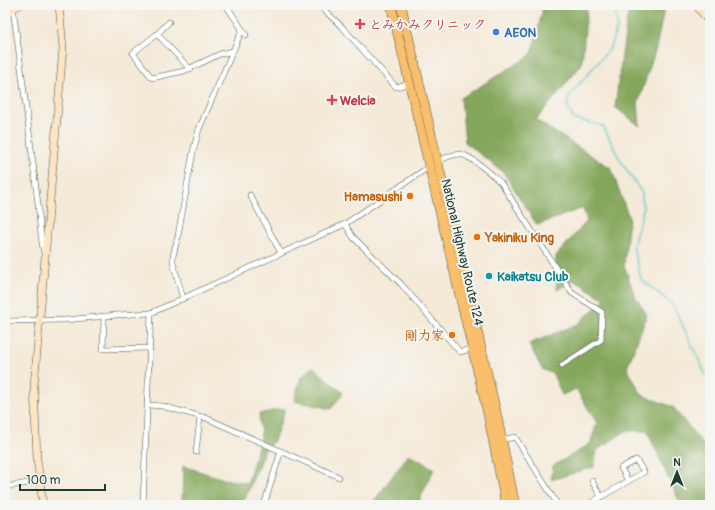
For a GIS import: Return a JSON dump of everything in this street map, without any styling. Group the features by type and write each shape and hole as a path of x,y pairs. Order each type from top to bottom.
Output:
{"highway":[{"name":"National Highway Route 124","path":"391,5 429,166 515,505"},
{"name":"National Highway Route 124","path":"401,5 438,161 476,348"},
{"name":"National Highway Route 124","path":"498,441 506,505"}],"street":[{"path":"43,505 37,459 34,386 63,48 59,5"},
{"path":"226,5 246,35"},
{"path":"319,5 362,49 396,87 419,81"},
{"path":"698,5 699,9 710,24"},
{"path":"5,12 15,6 38,203 41,243 44,256"},
{"path":"169,22 133,54 152,78 184,71 220,54 233,51"},
{"path":"183,299 173,262 173,256 193,152 199,129 242,30"},
{"path":"157,34 190,68"},
{"path":"5,321 77,320 104,316 151,313 345,224 429,166 451,155 462,154 491,173 501,183 572,293 602,312 602,340 562,365"},
{"path":"250,195 281,253"},
{"path":"345,224 352,237 401,284 460,352 476,348"},
{"path":"144,505 151,313"},
{"path":"104,316 103,349 150,348"},
{"path":"148,405 162,406 200,417 339,477"},
{"path":"196,452 200,417"},
{"path":"498,441 516,437 558,505"},
{"path":"264,505 281,451"},
{"path":"587,505 644,472 636,460 621,468 628,481"},
{"path":"5,488 40,481"},
{"path":"592,481 601,497"}],"green space":[{"path":"542,5 587,5 582,64 536,120 611,168 629,218 624,265 634,294 647,315 627,368 642,395 673,407 705,447 710,460 710,505 681,505 647,431 626,431 597,450 594,467 551,480 553,466 590,444 597,423 576,389 562,395 553,374 542,369 529,344 578,324 605,299 573,280 557,290 556,256 587,221 583,208 537,225 504,173 465,142 461,98 531,55 542,13"},
{"path":"631,5 665,5 656,48 638,103 640,126 615,107 627,19"},
{"path":"313,367 343,393 331,409 294,401 301,377"},
{"path":"285,409 274,441 264,451 245,499 239,505 182,505 183,466 224,479 247,483 261,437 259,414"},
{"path":"409,454 434,469 419,501 424,505 368,505 374,501"}],"waterway":[{"path":"615,5 617,28 609,50 569,96 567,107 574,119 603,126 620,160 642,193 643,210 633,246 641,279 673,305 710,384"}],"place":[{"name":"とみかみクリニック","path":"360,24"},
{"name":"AEON","path":"496,32"},
{"name":"Welcia","path":"332,100"},
{"name":"Hamasushi","path":"410,196"},
{"name":"Yakiniku King","path":"477,237"},
{"name":"Kaikatsu Club","path":"489,276"},
{"name":"剛力家","path":"452,335"}]}
